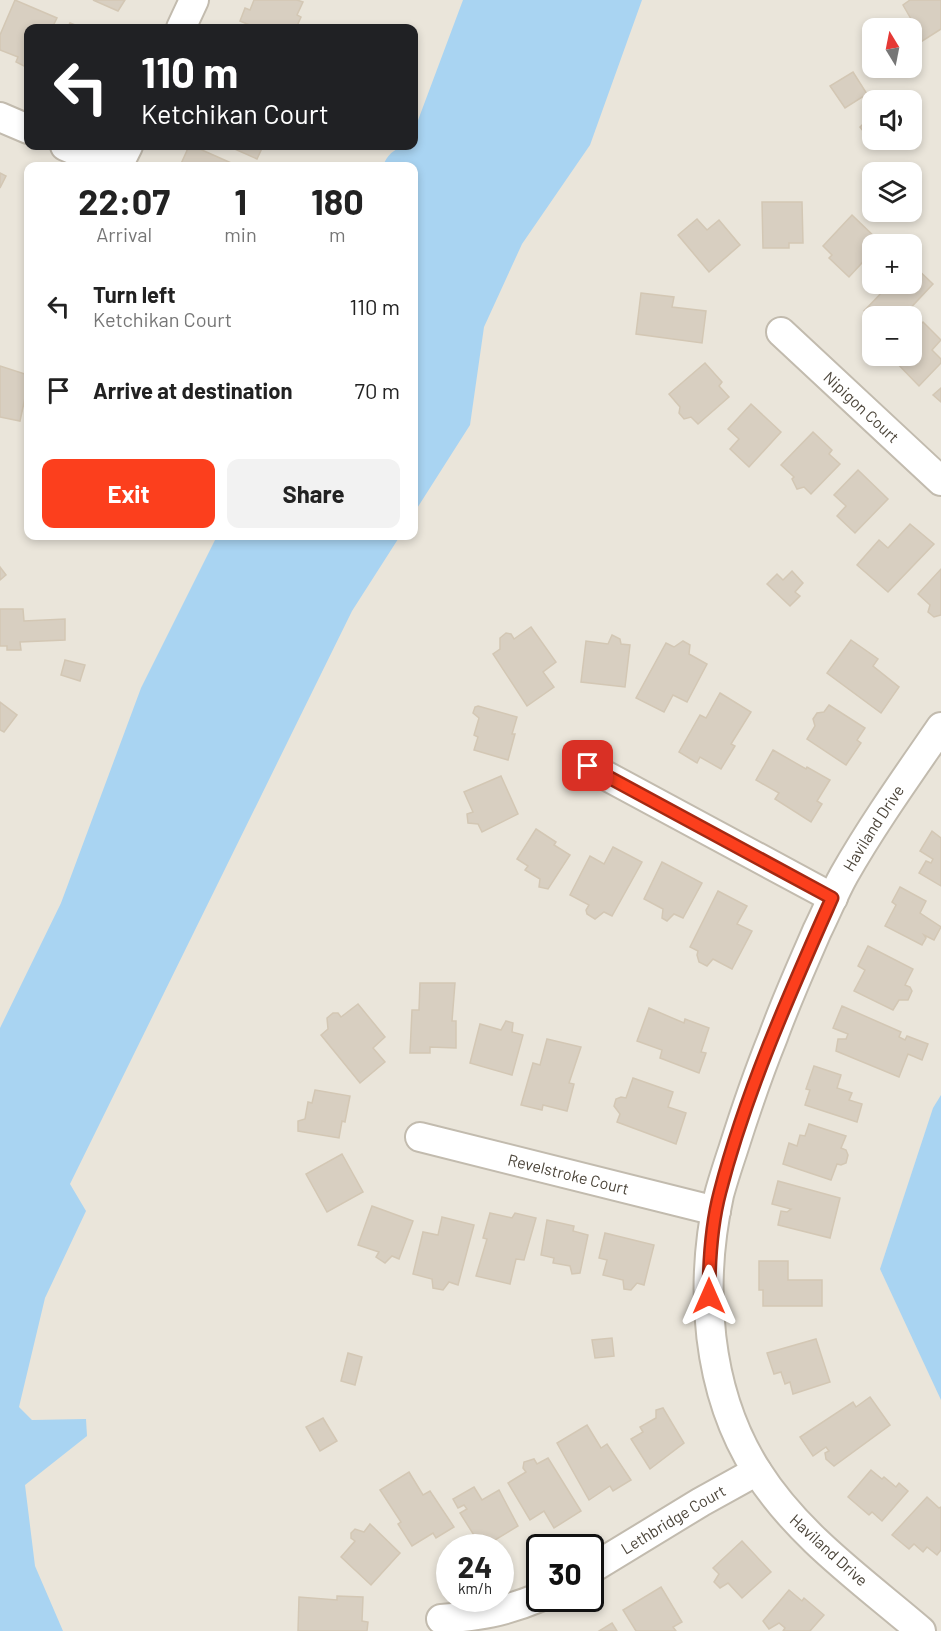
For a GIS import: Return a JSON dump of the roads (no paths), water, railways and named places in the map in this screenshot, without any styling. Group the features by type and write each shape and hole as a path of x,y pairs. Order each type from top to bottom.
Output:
{"street":[{"path":"183,24 194,0"},
{"path":"0,117 24,127"},
{"path":"74,150 103,162"},
{"name":"Nipigon Court","path":"781,332 941,481"},
{"name":"Haviland Drive","path":"921,1631 801,1527 782,1507 757,1471 743,1446 726,1404 715,1360 709,1313 709,1262 720,1192 752,1092 790,992 844,875 941,727"},
{"path":"588,766 832,898"},
{"name":"Revelstroke Court","path":"420,1137 716,1211"},
{"name":"Lethbridge Court","path":"604,1561 757,1471"},
{"path":"441,1619 480,1616 526,1603"}],"water":[{"path":"463,0 642,0 590,145 522,244 484,327 470,425 418,507 418,162 385,162 395,150 418,150 418,120"},
{"path":"215,540 397,540 352,611 70,1184 86,1211 45,1298 19,1407 32,1420 86,1419 87,1436 25,1485 35,1566 63,1631 0,1631 0,1028 61,903 141,688"},
{"path":"941,1095 941,1400 880,1269 933,1108"}]}
